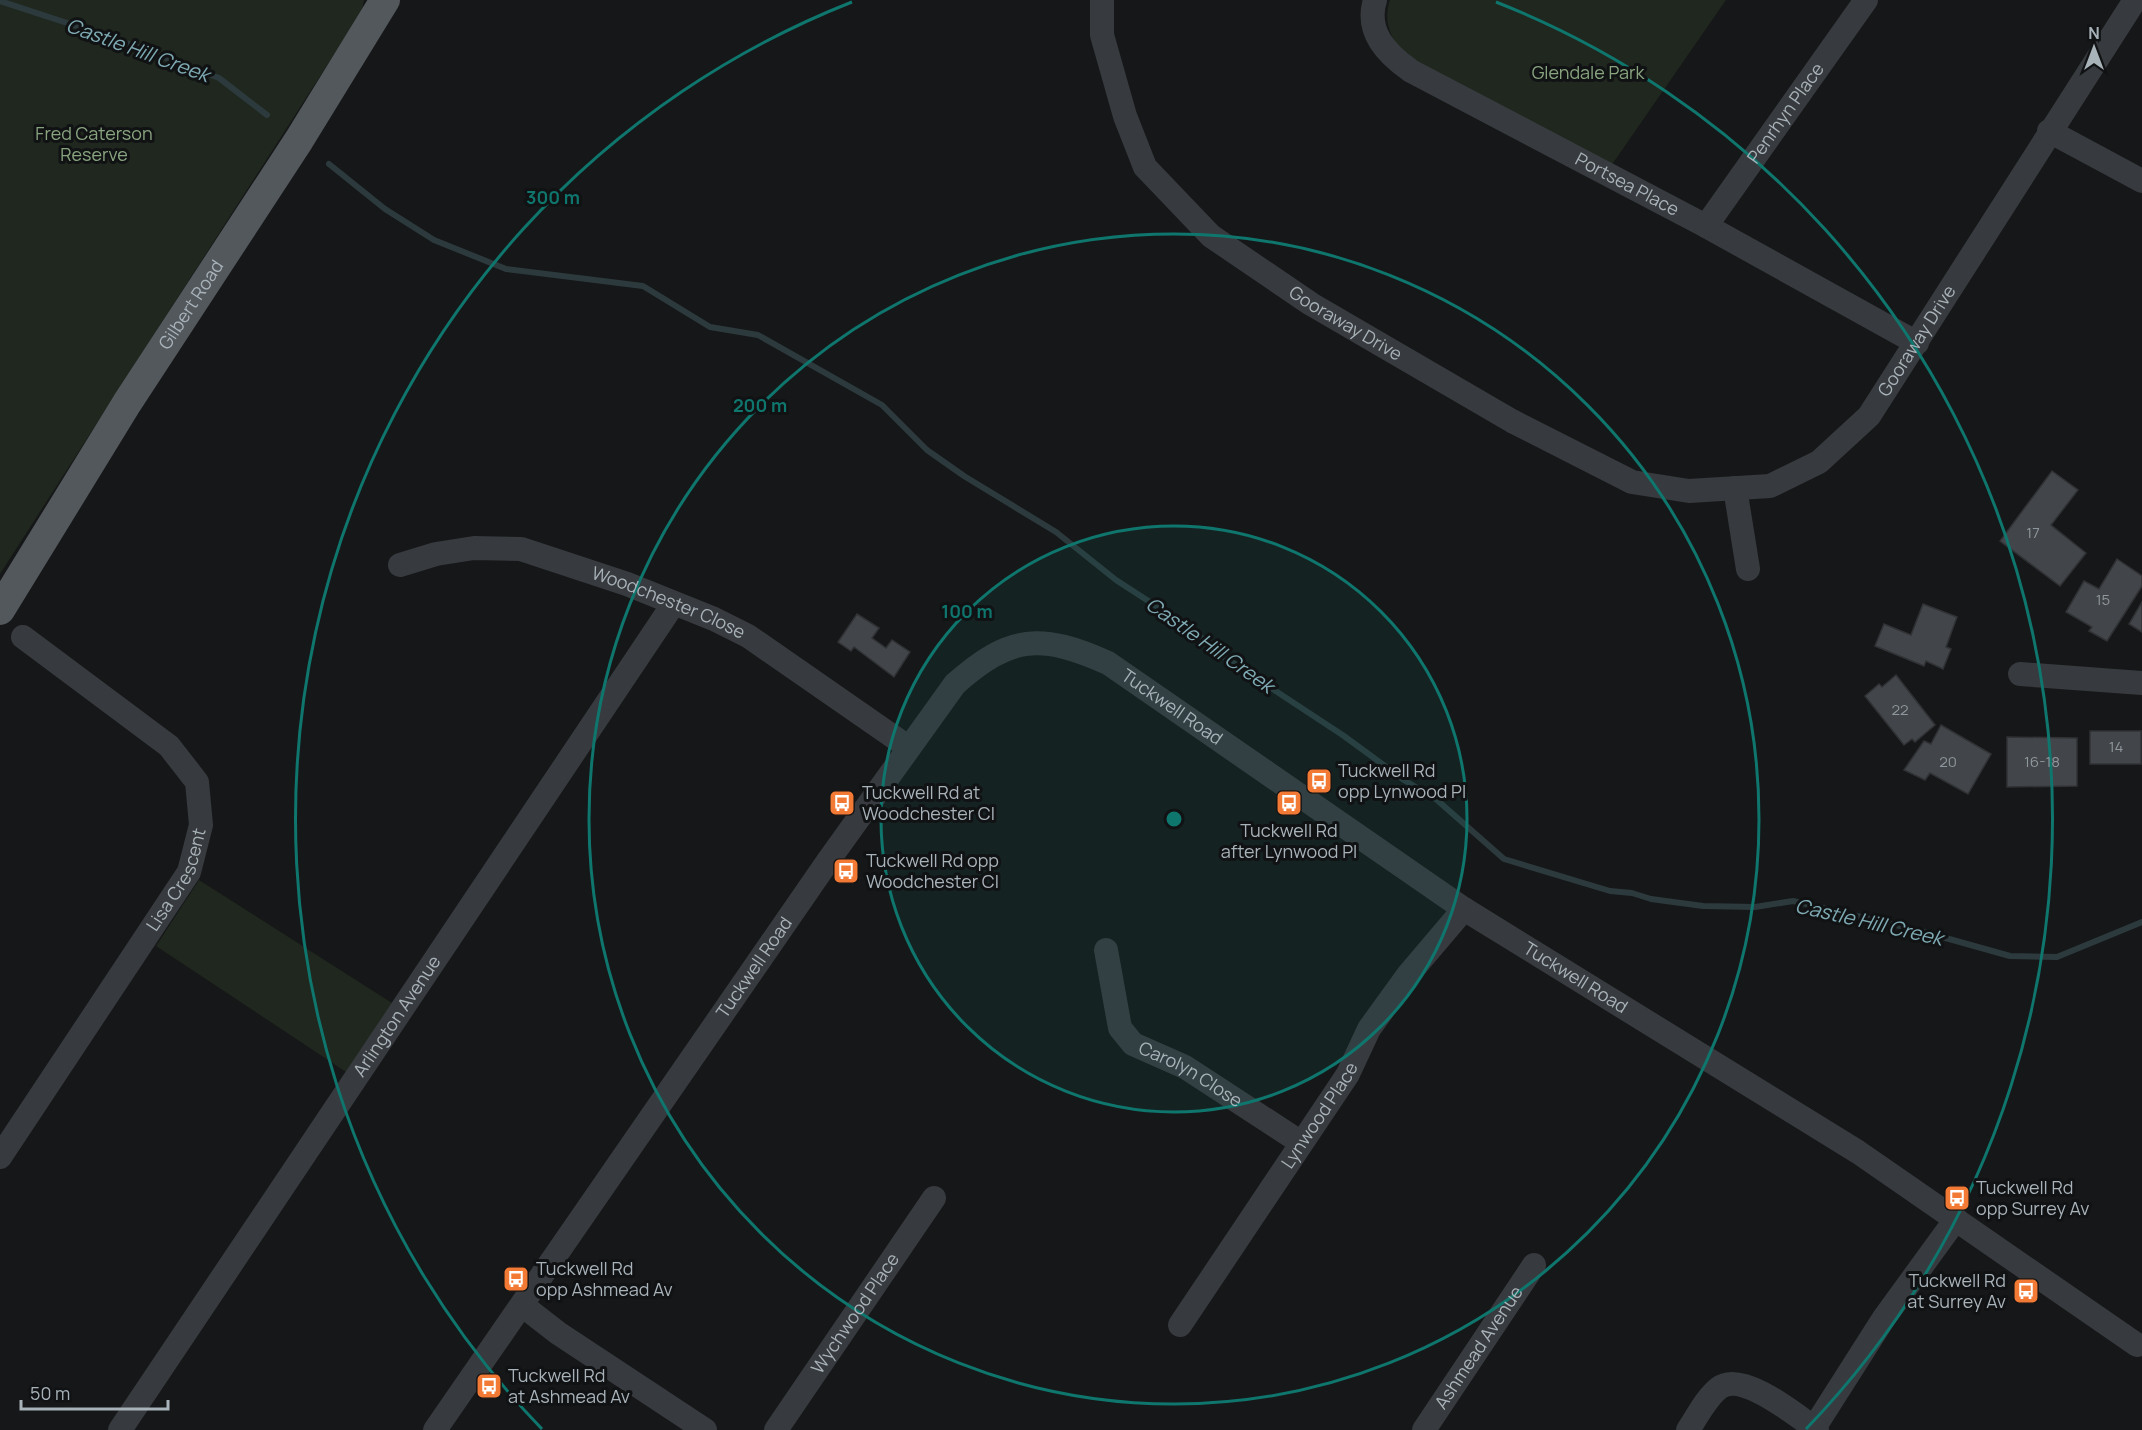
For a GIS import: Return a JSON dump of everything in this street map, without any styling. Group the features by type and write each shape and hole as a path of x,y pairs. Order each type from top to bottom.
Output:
{"main road":[{"name":"Gilbert Road","path":"0,610 127,403 305,130 385,0"}],"street":[{"name":"Gooraway Drive","path":"1102,0 1102,35 1125,116 1145,167 1211,236 1311,304 1512,421 1632,482 1689,491 1770,486 1819,462 1869,416 2134,0"},
{"name":"Portsea Place","path":"1375,0 1374,33 1390,56 1411,71 1706,226 1917,343"},
{"name":"Penrhyn Place","path":"1706,226 1866,0"},
{"path":"2049,131 2142,181"},
{"path":"1735,488 1748,569"},
{"name":"Woodchester Close","path":"400,565 436,554 474,548 521,549 570,563 674,603 748,636 908,747"},
{"name":"Arlington Avenue","path":"120,1430 674,603"},
{"name":"Lisa Crescent","path":"0,1157 189,872 201,825 197,782 169,746 23,637"},
{"name":"Tuckwell Road","path":"435,1430 908,747 955,684 980,662 1008,646 1036,643 1074,648 1118,669 1464,909 1858,1152 2140,1350"},
{"path":"2020,675 2142,683"},
{"name":"Lynwood Place","path":"1180,1324 1300,1142 1348,1074 1369,1029 1408,975 1464,909"},
{"name":"Carolyn Close","path":"1106,950 1120,1028 1133,1044 1185,1067 1300,1142"},
{"name":"Wychwood Place","path":"776,1430 934,1198"},
{"path":"1688,1430 1720,1387 1734,1383 1750,1386 1816,1429 1884,1318 1956,1219"},
{"name":"Ashmead Avenue","path":"1424,1430 1534,1265"},
{"path":"522,1305 558,1333 705,1430"}],"green space":[{"name":"Fred Caterson Reserve","path":"0,0 364,0 362,11 0,574"},
{"name":"Glendale Park","path":"1390,0 1726,0 1611,166 1401,53 1389,28 1387,15"},
{"path":"199,880 392,1003 346,1072 156,946"}],"building":[{"path":"2052,471 2078,490 2051,525 2086,553 2060,586 2000,541"},
{"path":"2117,559 2142,576 2142,586 2107,641 2089,631 2092,627 2066,612 2084,581 2099,589"},
{"path":"2142,602 2142,632 2129,624"},
{"path":"1923,604 1957,617 1946,647 1951,649 1943,669 1926,661 1924,666 1875,646 1884,624 1911,635"},
{"path":"857,614 879,628 872,638 886,648 892,640 910,652 894,677 854,647 851,651 838,642"},
{"path":"1896,675 1935,725 1915,742 1912,739 1904,745 1865,696 1879,684 1882,687"},
{"path":"1941,725 1991,754 1968,794 1930,773 1925,780 1904,770 1924,741 1931,744"},
{"path":"2090,731 2141,731 2141,764 2090,764"},
{"path":"2007,737 2077,738 2077,786 2007,787"}],"waterway":[{"name":"Castle Hill Creek","path":"0,1 113,38 219,78 267,115"},
{"name":"Castle Hill Creek","path":"329,164 385,209 434,240 506,269 643,286 710,327 758,335 882,405 927,450 964,476 1056,532 1116,580 1193,630 1218,653 1437,800 1504,859 1610,891 1632,893 1651,899 1703,906 1755,907 1793,901 1917,930 2010,956 2057,957 2142,922"}],"place":[{"name":"Tuckwell Rd opp Lynwood Pl","path":"1319,781"},
{"name":"Tuckwell Rd at Woodchester Cl","path":"842,803"},
{"name":"Tuckwell Rd after Lynwood Pl","path":"1289,803"},
{"name":"Tuckwell Rd opp Woodchester Cl","path":"846,871"},
{"name":"Tuckwell Rd opp Surrey Av","path":"1957,1198"},
{"name":"Tuckwell Rd opp Ashmead Av","path":"516,1279"},
{"name":"Tuckwell Rd at Surrey Av","path":"2026,1291"},
{"name":"Tuckwell Rd at Ashmead Av","path":"489,1386"}]}
